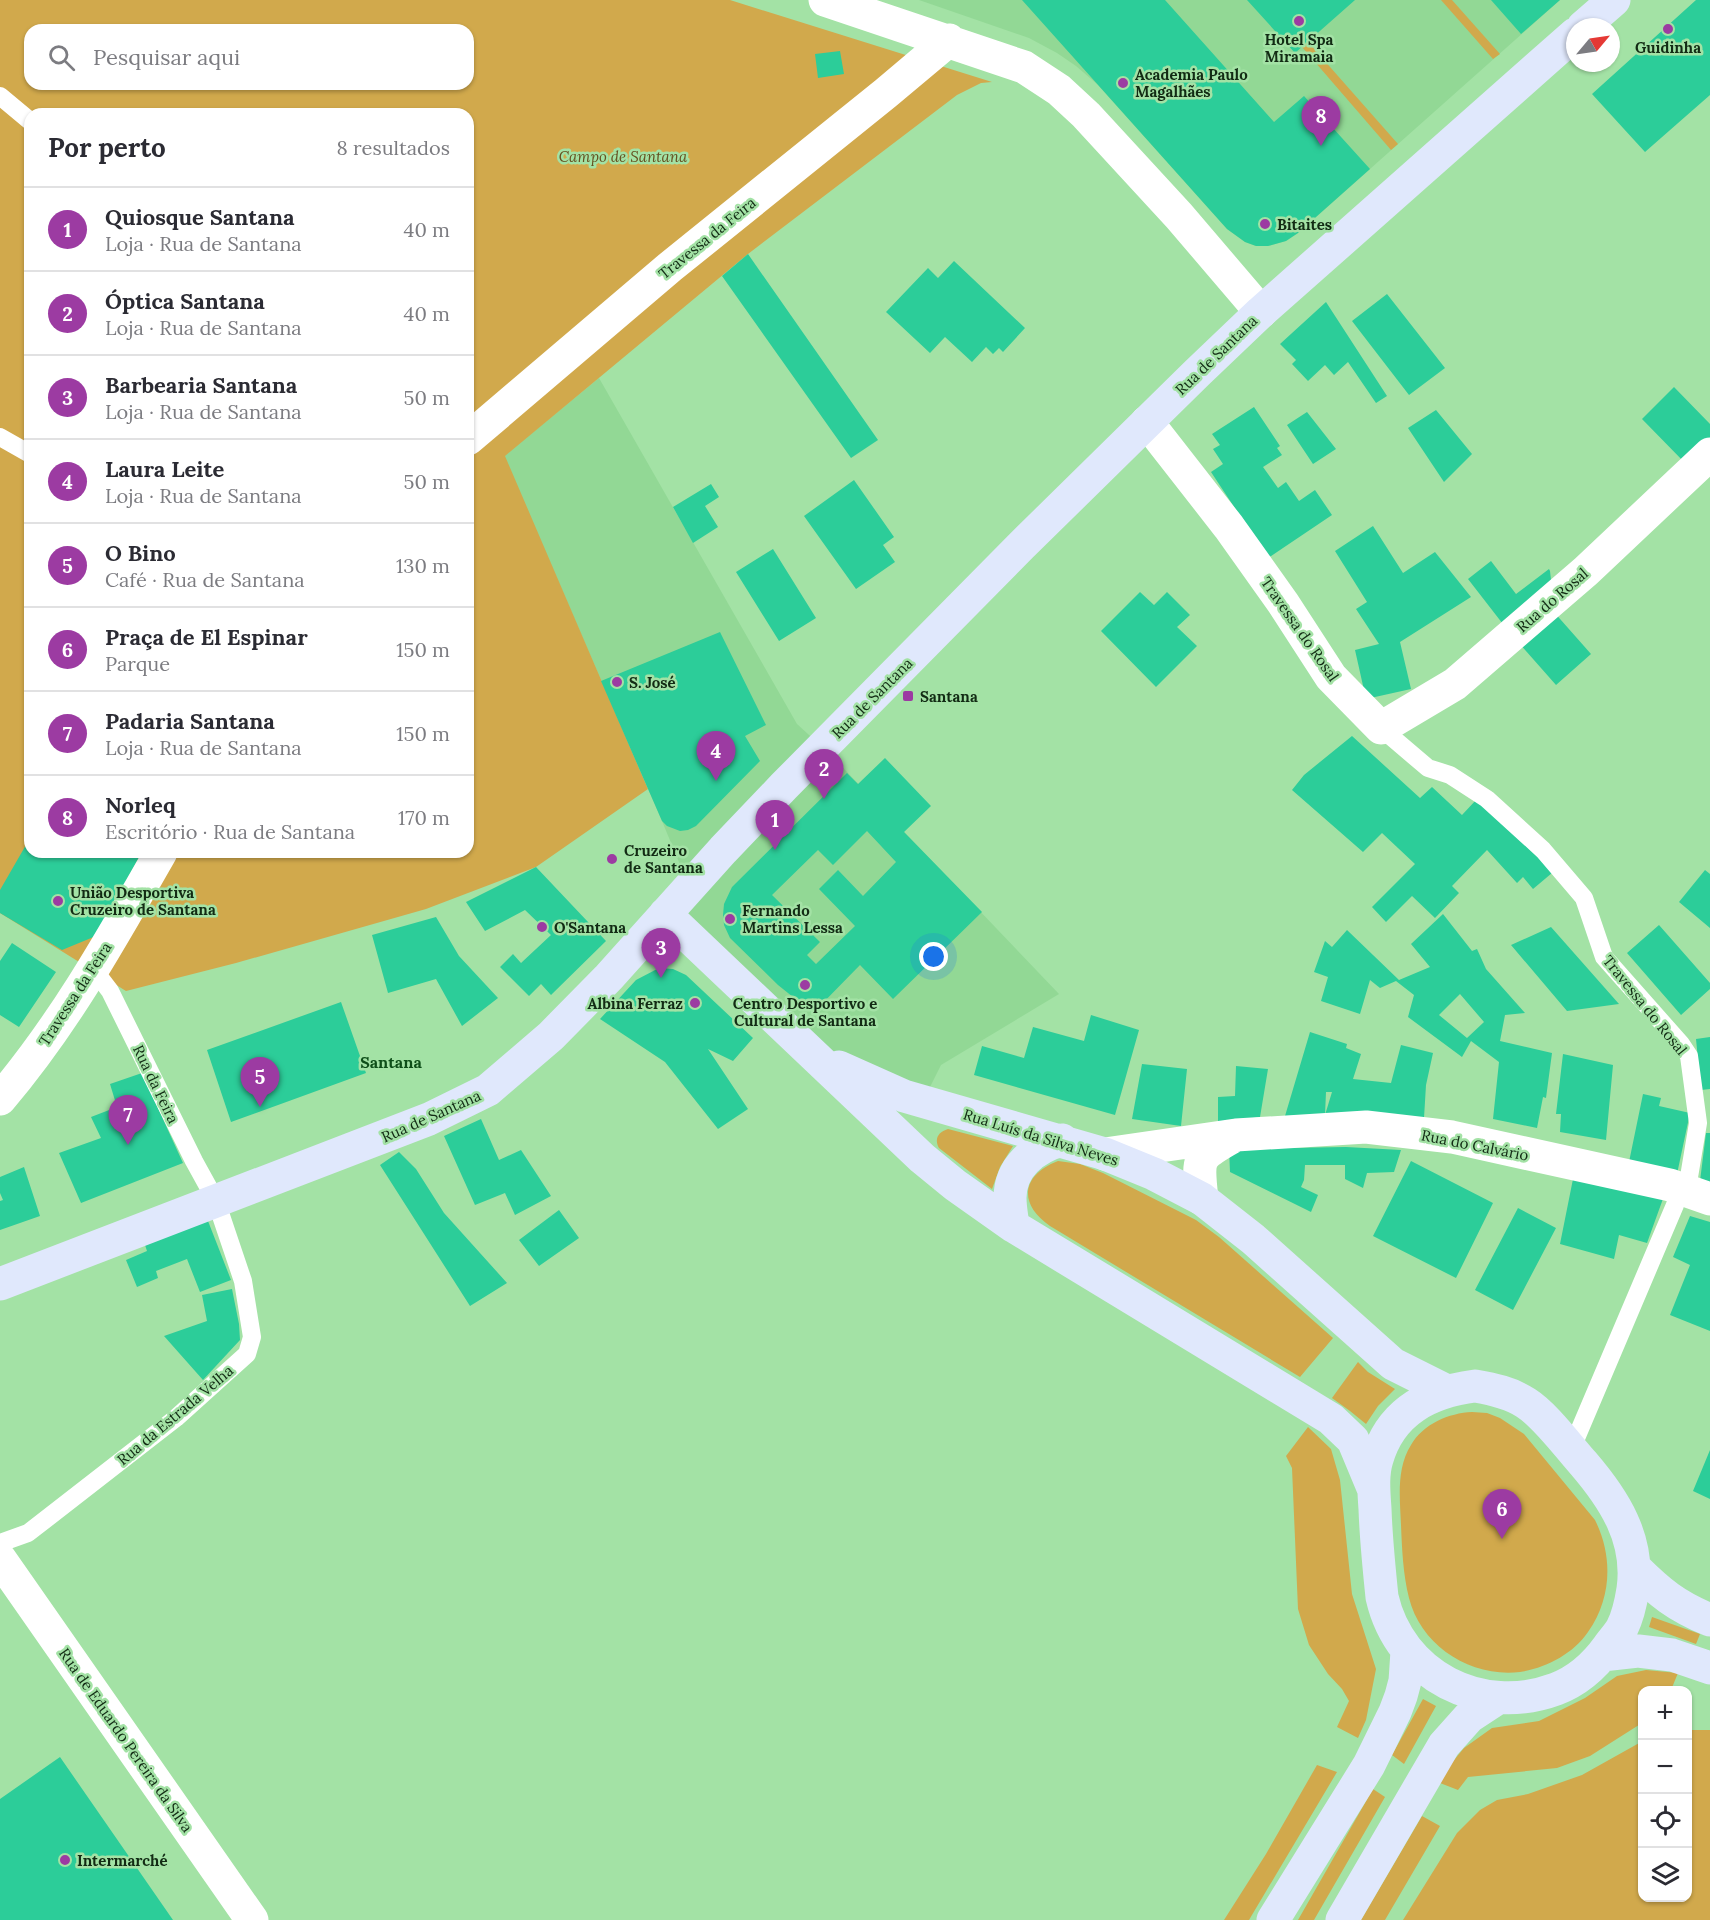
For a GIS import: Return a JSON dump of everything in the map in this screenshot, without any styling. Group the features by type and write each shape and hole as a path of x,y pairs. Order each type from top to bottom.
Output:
{"main road":[{"path":"1593,18 1614,0"},
{"name":"Rua de Santana","path":"0,1284 429,1119 488,1090 559,1029 784,786 1147,422 1261,312 1566,42"},
{"name":"Rua Luís da Silva Neves","path":"665,914 922,1158 955,1185 1013,1226 1331,1419 1353,1440 1373,1488"},
{"name":"Rua Luís da Silva Neves","path":"793,1035 849,1072 904,1096 1105,1154 1154,1174 1202,1200 1253,1239 1393,1364 1447,1391"},
{"path":"1013,1226 1010,1196 1015,1174 1024,1160 1037,1150 1062,1140"},
{"path":"1475,1386 1517,1397 1529,1404 1571,1450 1602,1486 1618,1511 1630,1538 1634,1583 1628,1614 1621,1629 1602,1655 1578,1678 1556,1689 1526,1697 1498,1698 1469,1692 1440,1680 1407,1651 1391,1625 1382,1597 1373,1488 1376,1460 1389,1432 1408,1411 1420,1402 1447,1391 1475,1386"},
{"path":"1634,1567 1671,1602 1710,1620"},
{"path":"1273,1920 1369,1765 1395,1713 1405,1681 1407,1651"},
{"path":"1602,1655 1638,1651 1672,1655 1710,1668"},
{"path":"1342,1920 1444,1745 1469,1717 1498,1698"}],"street":[{"path":"825,0 1024,67 1059,90 1086,115 1148,183 1261,312"},
{"name":"Travessa da Feira","path":"474,434 670,267 949,40"},
{"name":"Travessa do Rosal","path":"1147,422 1229,527 1283,603 1330,678 1381,728"},
{"name":"Rua do Rosal","path":"1381,728 1455,684 1586,571 1710,454"},
{"name":"Travessa da Feira","path":"0,1099 52,1032 94,970 158,858"},
{"name":"Rua do Calvário","path":"1105,1154 1236,1135 1366,1127 1452,1137 1689,1198"},
{"name":"Rua do Calvário","path":"1202,1200 1199,1178 1200,1161 1208,1151 1236,1135"},
{"name":"Rua de Eduardo Pereira da Silva","path":"0,1559 252,1920"}],"lane":[{"path":"0,96 24,116"},
{"path":"0,437 24,451"},
{"name":"Travessa do Rosal","path":"1381,728 1428,768 1450,775 1486,799 1543,850 1584,898 1604,957 1689,1056 1698,1123 1689,1177 1689,1198 1571,1450"},
{"name":"Rua da Feira","path":"94,970 110,991 216,1201"},
{"name":"Rua da Estrada Velha","path":"0,1543 28,1533 176,1418 247,1354 252,1337 243,1281 216,1201"}],"shaded area":[{"path":"919,0 1560,0 1298,233 1286,241 1268,246 1256,246 1245,242 1227,229 1098,85 1076,66 1029,38"},
{"path":"599,378 797,724 820,745 688,884 504,456"},
{"path":"826,750 1059,994 941,1065 925,1097 836,1061 669,914"}],"green space":[{"name":"Campo de Santana","path":"0,0 730,0 992,82 981,83 957,95 748,254 505,456 648,789 536,867 426,909 236,963 126,991 0,913"},
{"path":"1441,0 1452,0 1500,54 1493,59"},
{"path":"1308,42 1398,144 1391,150 1302,47"},
{"path":"948,1129 1013,1146 1000,1167 992,1189 939,1148 938,1136"},
{"path":"1058,1161 1080,1164 1103,1173 1196,1220 1219,1237 1333,1338 1300,1377 1050,1226 1033,1209 1028,1190 1037,1174"},
{"path":"1358,1362 1368,1372 1395,1389 1378,1406 1366,1424 1332,1398"},
{"path":"1472,1412 1487,1413 1500,1418 1524,1434 1595,1520 1605,1548 1606,1591 1596,1619 1575,1647 1558,1659 1530,1670 1502,1673 1484,1670 1451,1655 1436,1644 1425,1631 1415,1615 1409,1598 1402,1552 1400,1495 1401,1474 1406,1454 1422,1431 1437,1421"},
{"path":"1308,1427 1331,1449 1340,1480 1352,1594 1376,1669 1366,1720 1358,1738 1337,1727 1349,1701 1309,1645 1298,1609 1292,1468 1286,1456"},
{"path":"1652,1617 1700,1634 1696,1644 1649,1627"},
{"path":"1646,1670 1678,1673 1673,1686 1638,1686 1638,1726 1590,1756 1557,1768 1468,1777 1458,1790 1440,1783 1445,1771 1464,1748 1492,1728 1539,1721 1585,1698 1617,1676"},
{"path":"1423,1699 1436,1706 1404,1764 1392,1755"},
{"path":"1692,1730 1710,1730 1710,1920 1403,1920 1457,1833 1480,1810 1497,1800 1528,1794 1582,1775 1638,1744 1638,1902 1692,1902"},
{"path":"1317,1765 1337,1772 1249,1920 1224,1920 1266,1854"},
{"path":"1373,1789 1385,1797 1314,1920 1298,1920"},
{"path":"1422,1816 1440,1826 1385,1920 1361,1920"}],"building":[{"path":"1022,0 1165,0 1274,122 1304,96 1370,169 1286,241 1268,246 1256,246 1245,242 1227,229"},
{"name":"Hotel Spa Miramaia","path":"1247,0 1355,0 1295,53"},
{"path":"1491,0 1560,0 1521,34"},
{"path":"1696,0 1710,0 1710,95 1645,152 1592,94 1616,72 1620,72 1620,69"},
{"path":"840,51 844,74 818,78 815,54"},
{"path":"748,254 878,440 851,458 722,276"},
{"path":"954,261 1025,328 1003,352 999,348 993,354 986,347 972,362 945,337 930,353 886,312 928,268 938,278"},
{"path":"1387,294 1445,368 1409,395 1352,321"},
{"path":"1326,302 1387,396 1376,403 1348,362 1334,375 1325,365 1308,381 1292,364 1296,360 1280,344"},
{"path":"1674,387 1710,424 1710,440 1686,464 1642,419"},
{"path":"1254,407 1280,446 1277,448 1282,455 1263,467 1278,488 1286,482 1299,501 1315,490 1332,515 1268,558 1211,472 1223,464 1213,449 1220,445 1212,434"},
{"path":"1436,410 1472,454 1444,482 1408,428"},
{"path":"1307,412 1336,449 1313,464 1287,425"},
{"path":"854,480 894,537 883,545 895,562 856,589 804,516"},
{"path":"711,484 719,497 705,506 718,527 693,543 673,507"},
{"path":"1373,526 1403,573 1435,552 1471,597 1400,642 1411,689 1366,699 1355,650 1379,644 1356,609 1367,602 1335,551"},
{"path":"773,549 816,618 779,641 736,572"},
{"path":"1491,561 1516,594 1549,569 1550,571 1552,589 1506,628 1468,579"},
{"path":"1140,592 1154,605 1167,592 1190,615 1177,627 1197,646 1156,687 1101,631"},
{"path":"1553,611 1591,654 1556,685 1518,642"},
{"path":"720,632 766,725 745,736 760,761 696,826 680,831 667,826 662,821 601,681"},
{"path":"1352,736 1420,798 1432,787 1462,815 1476,800 1552,873 1533,889 1523,877 1517,883 1487,850 1452,886 1459,893 1435,918 1412,896 1386,922 1372,907 1415,864 1382,833 1363,852 1292,790 1304,775"},
{"path":"885,758 931,806 904,832 982,912 893,999 860,965 813,1013 778,985 730,938 724,925 724,904 732,887 847,773 858,784","holes":["867,831 896,862 863,896 838,870 819,889 855,926 816,964 807,955 820,942 772,895 818,850 833,865"]},
{"name":"União Desportiva Cruzeiro de Santana","path":"24,848 24,858 139,858 96,936 62,950 0,913 0,890"},
{"path":"536,867 606,941 551,995 541,984 529,996 500,967 513,954 521,963 551,935 525,910 485,931 466,902"},
{"path":"1705,870 1710,874 1710,928 1679,902"},
{"path":"1443,914 1472,951 1477,949 1486,969 1525,1013 1505,1015 1500,1041 1552,1053 1546,1098 1543,1097 1537,1128 1493,1119 1499,1062 1471,1041 1462,1057 1408,1017 1414,995 1396,981 1380,988 1370,980 1360,1014 1321,1001 1328,977 1314,972 1325,941 1332,947 1347,930 1399,980 1430,967 1411,944","holes":["1460,994 1484,1022 1467,1038 1439,1015"]},
{"path":"436,917 459,956 498,998 462,1026 436,979 388,993 372,935"},
{"path":"1659,925 1710,983 1710,989 1681,1015 1627,953"},
{"path":"1551,927 1619,1004 1567,1011 1511,945"},
{"path":"12,943 56,972 19,1027 0,1015 0,961"},
{"path":"659,968 673,969 686,975 753,1038 733,1061 708,1049 748,1109 718,1129 665,1062 600,1019 636,980"},
{"path":"341,1002 366,1073 231,1122 207,1050"},
{"path":"1091,1015 1139,1030 1115,1115 974,1075 982,1046 1024,1058 1033,1027 1084,1041"},
{"path":"1310,1032 1347,1044 1346,1048 1361,1054 1353,1079 1391,1083 1401,1045 1433,1053 1426,1085 1424,1118 1285,1116","holes":["1326,1092 1332,1092 1325,1115"]},
{"path":"1710,1037 1710,1089 1701,1090 1696,1039"},
{"path":"1563,1054 1613,1065 1606,1140 1560,1132 1561,1114 1556,1114"},
{"path":"1142,1064 1187,1069 1181,1126 1132,1119"},
{"path":"1236,1066 1268,1069 1260,1117 1218,1123 1218,1097 1235,1096"},
{"path":"142,1073 183,1163 81,1203 59,1153 101,1138 91,1117 117,1107 110,1084"},
{"path":"1643,1094 1661,1098 1659,1106 1690,1113 1677,1174 1629,1162"},
{"path":"481,1119 499,1160 521,1150 551,1196 515,1215 505,1193 475,1205 444,1136"},
{"path":"1706,1133 1710,1133 1710,1183 1700,1181"},
{"path":"1346,1147 1401,1150 1394,1172 1367,1173 1363,1188 1345,1179 1345,1165 1305,1165 1301,1187 1318,1195 1311,1212 1230,1172 1229,1149"},
{"path":"399,1152 416,1169 444,1213 507,1283 470,1306 380,1165"},
{"path":"1411,1161 1493,1203 1456,1278 1373,1236"},
{"path":"24,1167 40,1216 0,1230 0,1201 3,1200 0,1193 0,1177"},
{"path":"1573,1179 1664,1196 1647,1243 1619,1235 1614,1259 1560,1244"},
{"path":"1518,1208 1556,1228 1513,1310 1475,1290"},
{"path":"559,1210 579,1238 539,1266 519,1240"},
{"path":"1690,1216 1710,1222 1710,1331 1670,1315 1690,1265 1673,1257"},
{"path":"208,1221 231,1280 200,1292 187,1259 156,1271 158,1278 137,1287 126,1260 147,1251 145,1245"},
{"path":"232,1289 240,1340 203,1380 164,1336 207,1321 202,1295"},
{"path":"1710,1450 1710,1499 1693,1491"},
{"name":"Intermarché","path":"60,1757 173,1920 0,1920 0,1799"}],"place":[{"name":"Hotel Spa Miramaia","path":"1299,21"},
{"name":"Guidinha","path":"1668,29"},
{"name":"Academia Paulo Magalhães","path":"1123,83"},
{"name":"Norleq","path":"1321,146"},
{"name":"Bitaites","path":"1265,224"},
{"name":"S. José","path":"617,682"},
{"name":"Santana","path":"908,696"},
{"name":"Laura Leite","path":"716,781"},
{"name":"Óptica Santana","path":"824,799"},
{"name":"Quiosque Santana","path":"775,850"},
{"name":"Cruzeiro de Santana","path":"612,859"},
{"name":"União Desportiva Cruzeiro de Santana","path":"58,901"},
{"name":"Fernando Martins Lessa","path":"730,919"},
{"name":"O'Santana","path":"542,927"},
{"name":"Barbearia Santana","path":"661,978"},
{"name":"Centro Desportivo e Cultural de Santana","path":"805,985"},
{"name":"Albina Ferraz","path":"695,1003"},
{"name":"O Bino","path":"260,1107"},
{"name":"Padaria Santana","path":"128,1145"},
{"name":"Praça de El Espinar","path":"1502,1539"},
{"name":"Intermarché","path":"65,1860"}],"district":[{"name":"Santana","path":"391,1062"}]}
